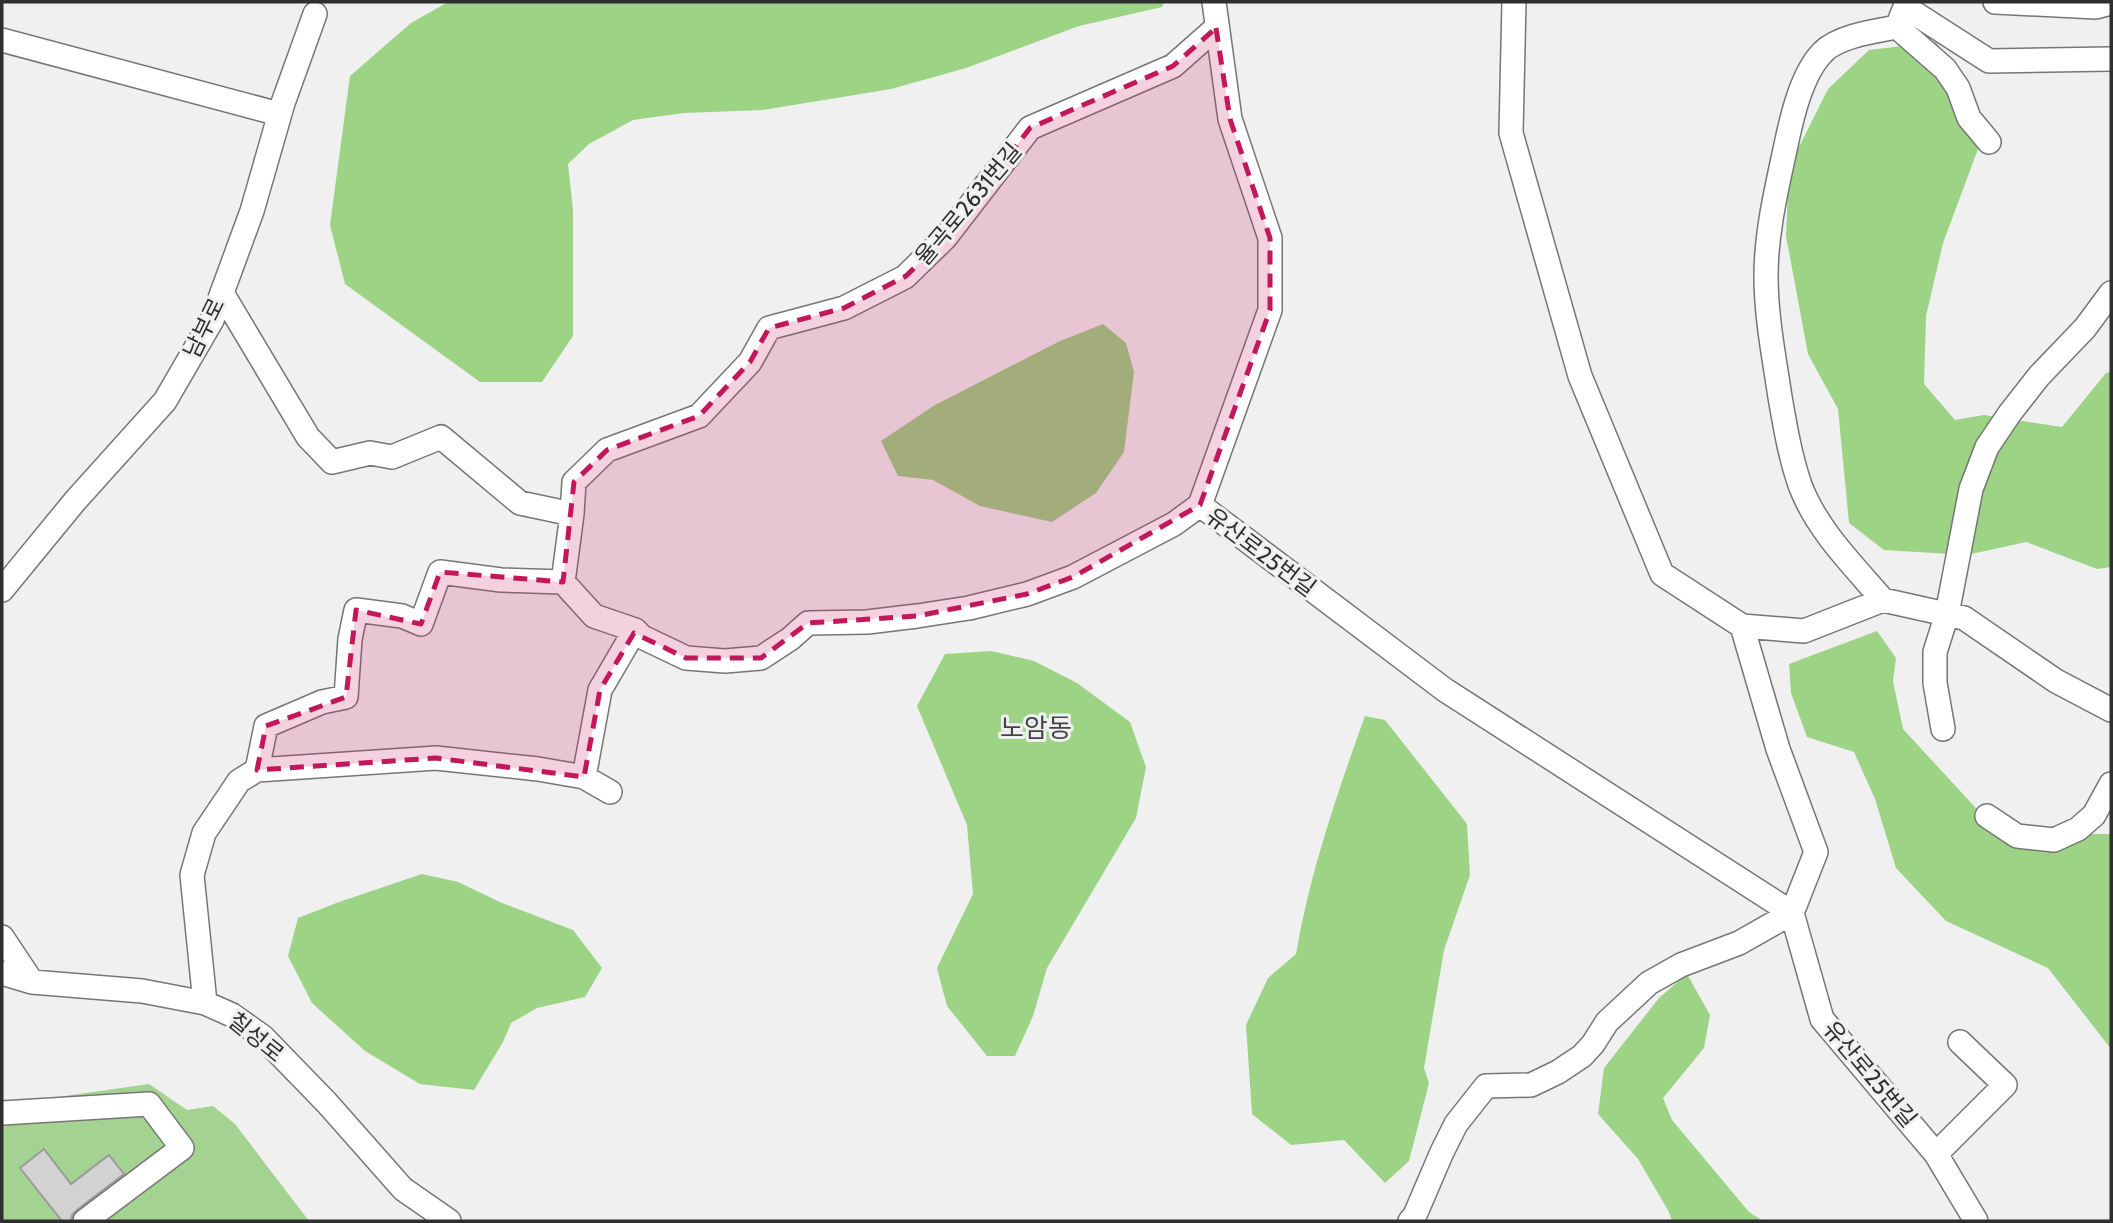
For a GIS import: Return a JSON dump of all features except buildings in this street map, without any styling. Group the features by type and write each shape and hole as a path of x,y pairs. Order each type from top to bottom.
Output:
{"street":[{"path":"1200,505 1270,310 1270,238 1230,119 1214,2"},
{"path":"1514,2 1511,133 1580,376 1662,574 1742,626 1804,631 1884,600 1964,618 2056,681 2111,710"},
{"path":"1995,2 2096,7 2111,3"},
{"name":"남부로","path":"2,590 75,501 165,401 212,320 251,211 279,114 318,6"},
{"path":"1884,600 1829,539 1801,486 1788,442 1771,341 1766,276 1769,238 1790,128 1802,88 1814,62 1825,49 1903,12"},
{"path":"1903,12 1989,61 2111,59"},
{"path":"1903,12 1958,88 1969,118 1989,142"},
{"name":"율곡로2631번길","path":"563,582 574,482 607,450 699,416 750,362 769,328 845,308 907,276 944,238 1030,128 1173,66 1216,28"},
{"path":"2,40 279,114"},
{"path":"222,293 308,437 332,461 370,453 392,457 441,437 520,503 572,514"},
{"path":"1943,729 1935,683 1935,652 1947,614 1971,489 1987,447 2039,376 2085,328 2111,293"},
{"name":"유산로25번길","path":"635,630 642,637 686,658 725,661 761,657 790,639 808,623 867,622 918,616 969,608 1027,594 1073,578 1174,524 1200,505 1445,690 1792,913 1822,1019 1936,1154 1976,1221"},
{"path":"257,770 266,726 322,702 346,697 350,639 356,610 402,616 421,624 440,572 501,580 563,582 594,616 635,630 600,690 584,777"},
{"path":"1410,1221 1455,1124 1486,1086 1531,1085 1558,1072 1582,1056 1607,1022 1649,983 1681,965 1739,943 1792,913 1816,852 1779,749 1742,626"},
{"path":"205,1003 192,875 204,833 239,781 257,770 436,758 584,777 610,792"},
{"path":"1987,816 2017,836 2054,840 2078,829 2094,815 2111,784"},
{"path":"2,937 32,982"},
{"name":"칠성로","path":"2,973 32,982 142,990 205,1003 232,1015 263,1037 327,1103 403,1189 449,1221"},
{"path":"1936,1154 2005,1085 1960,1042"},
{"path":"2,1114 149,1104 182,1148 85,1221"},
{"path":"403,1189 425,1221"}],"highlighted area":[{"path":"1216,28 1230,119 1270,238 1270,310 1200,505 1073,577 1027,594 917,616 808,623 761,658 686,658 634,633 600,690 584,777 436,758 257,770 266,726 346,697 356,610 421,624 440,572 563,582 574,482 607,450 699,416 750,362 769,328 844,308 906,276 945,238 1030,128 1173,66"}],"green space":[{"path":"448,2 1164,2 1162,7 1079,26 966,68 891,89 763,110 684,113 633,120 589,144 568,164 573,210 573,336 542,382 480,382 345,284 330,225 350,76 411,23"},
{"path":"1936,42 1965,86 1978,149 1943,243 1926,316 1924,384 1955,420 1984,415 2062,427 2106,373 2111,372 2111,567 2097,569 2026,542 1967,555 1884,550 1849,523 1838,409 1808,354 1786,236 1789,167 1828,89 1869,50"},
{"path":"1103,324 1126,343 1134,372 1124,452 1096,493 1052,522 980,506 933,480 898,476 881,441 935,405 1060,341"},
{"path":"1877,631 1896,658 1893,681 1903,729 1985,818 2027,834 2111,834 2111,1049 2048,968 1946,921 1896,868 1875,799 1854,752 1807,737 1791,693 1789,664"},
{"path":"991,651 1034,661 1077,683 1130,722 1146,767 1136,818 1047,968 1033,1016 1015,1056 987,1056 947,1006 937,968 973,894 967,825 917,706 945,654"},
{"path":"1365,716 1385,720 1467,824 1470,875 1444,950 1424,1068 1429,1083 1409,1161 1385,1183 1344,1140 1291,1145 1252,1114 1246,1025 1268,978 1296,954 1317,863"},
{"path":"422,874 458,882 502,903 573,930 602,968 585,997 537,1008 511,1023 503,1042 474,1090 420,1084 365,1051 312,1003 288,956 298,918"},
{"path":"1687,974 1710,1015 1704,1048 1663,1098 1672,1120 1749,1212 1763,1221 1672,1221 1638,1159 1598,1114 1604,1068 1659,998"},
{"path":"149,1084 187,1110 213,1106 235,1124 309,1221 2,1221 2,1105"}],"district":[{"name":"노암동","path":"1036,728"}]}
